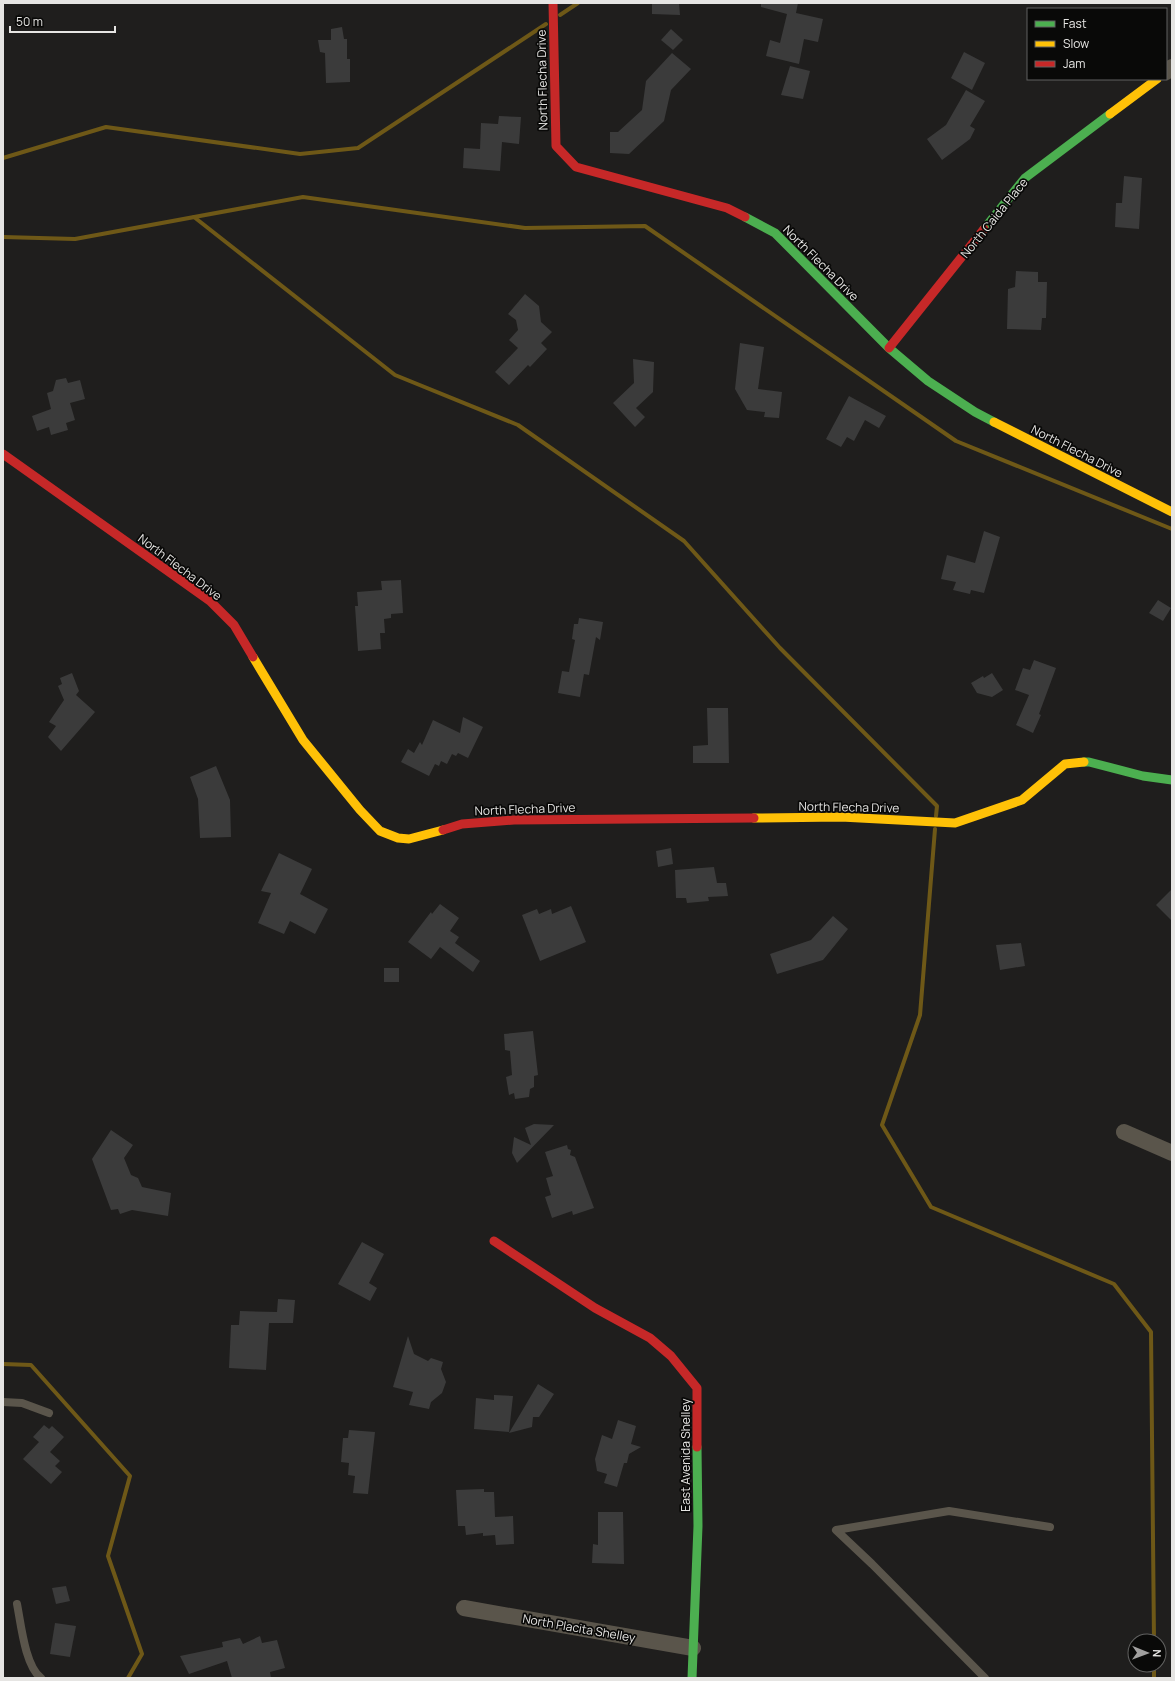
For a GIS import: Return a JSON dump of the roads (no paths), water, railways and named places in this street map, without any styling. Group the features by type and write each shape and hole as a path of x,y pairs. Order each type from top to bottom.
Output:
{"street":[{"name":"North Flecha Drive","path":"553,3 556,146 576,167 655,187 727,208 775,233 889,348 928,381 975,412 1172,512"},
{"name":"North Caida Place","path":"889,348 1025,178 1155,80"},
{"name":"North Flecha Drive","path":"3,454 210,601 234,625 304,740 360,810 380,830 398,838 421,837 476,822 514,820 841,817 955,823 1022,800 1065,764 1089,762 1143,776 1172,780"},
{"path":"1124,1132 1172,1153"},
{"name":"East Avenida Shelley","path":"494,1241 595,1308 650,1338 671,1356 697,1388 698,1526 692,1678"},
{"name":"North Placita Shelley","path":"464,1608 693,1648"}],"lane":[{"path":"3,1402 22,1403 49,1412"},
{"path":"985,1678 872,1564 836,1530 949,1511 1050,1527"},
{"path":"17,1604 30,1661 33,1670 41,1678"}],"waterway":[{"path":"560,15 578,3"},
{"path":"3,158 106,127 300,154 358,148 546,24"},
{"path":"3,237 75,239 303,197 525,228 645,226 956,441 1172,529"},
{"path":"194,217 395,375 518,425 684,541 780,648 937,806 936,816"},
{"path":"935,829 920,1015 882,1125 931,1207 1114,1284 1151,1332 1154,1633"},
{"path":"3,1364 31,1365 130,1476 108,1556 142,1654 128,1678"},
{"path":"1154,1673 1154,1678"}]}
